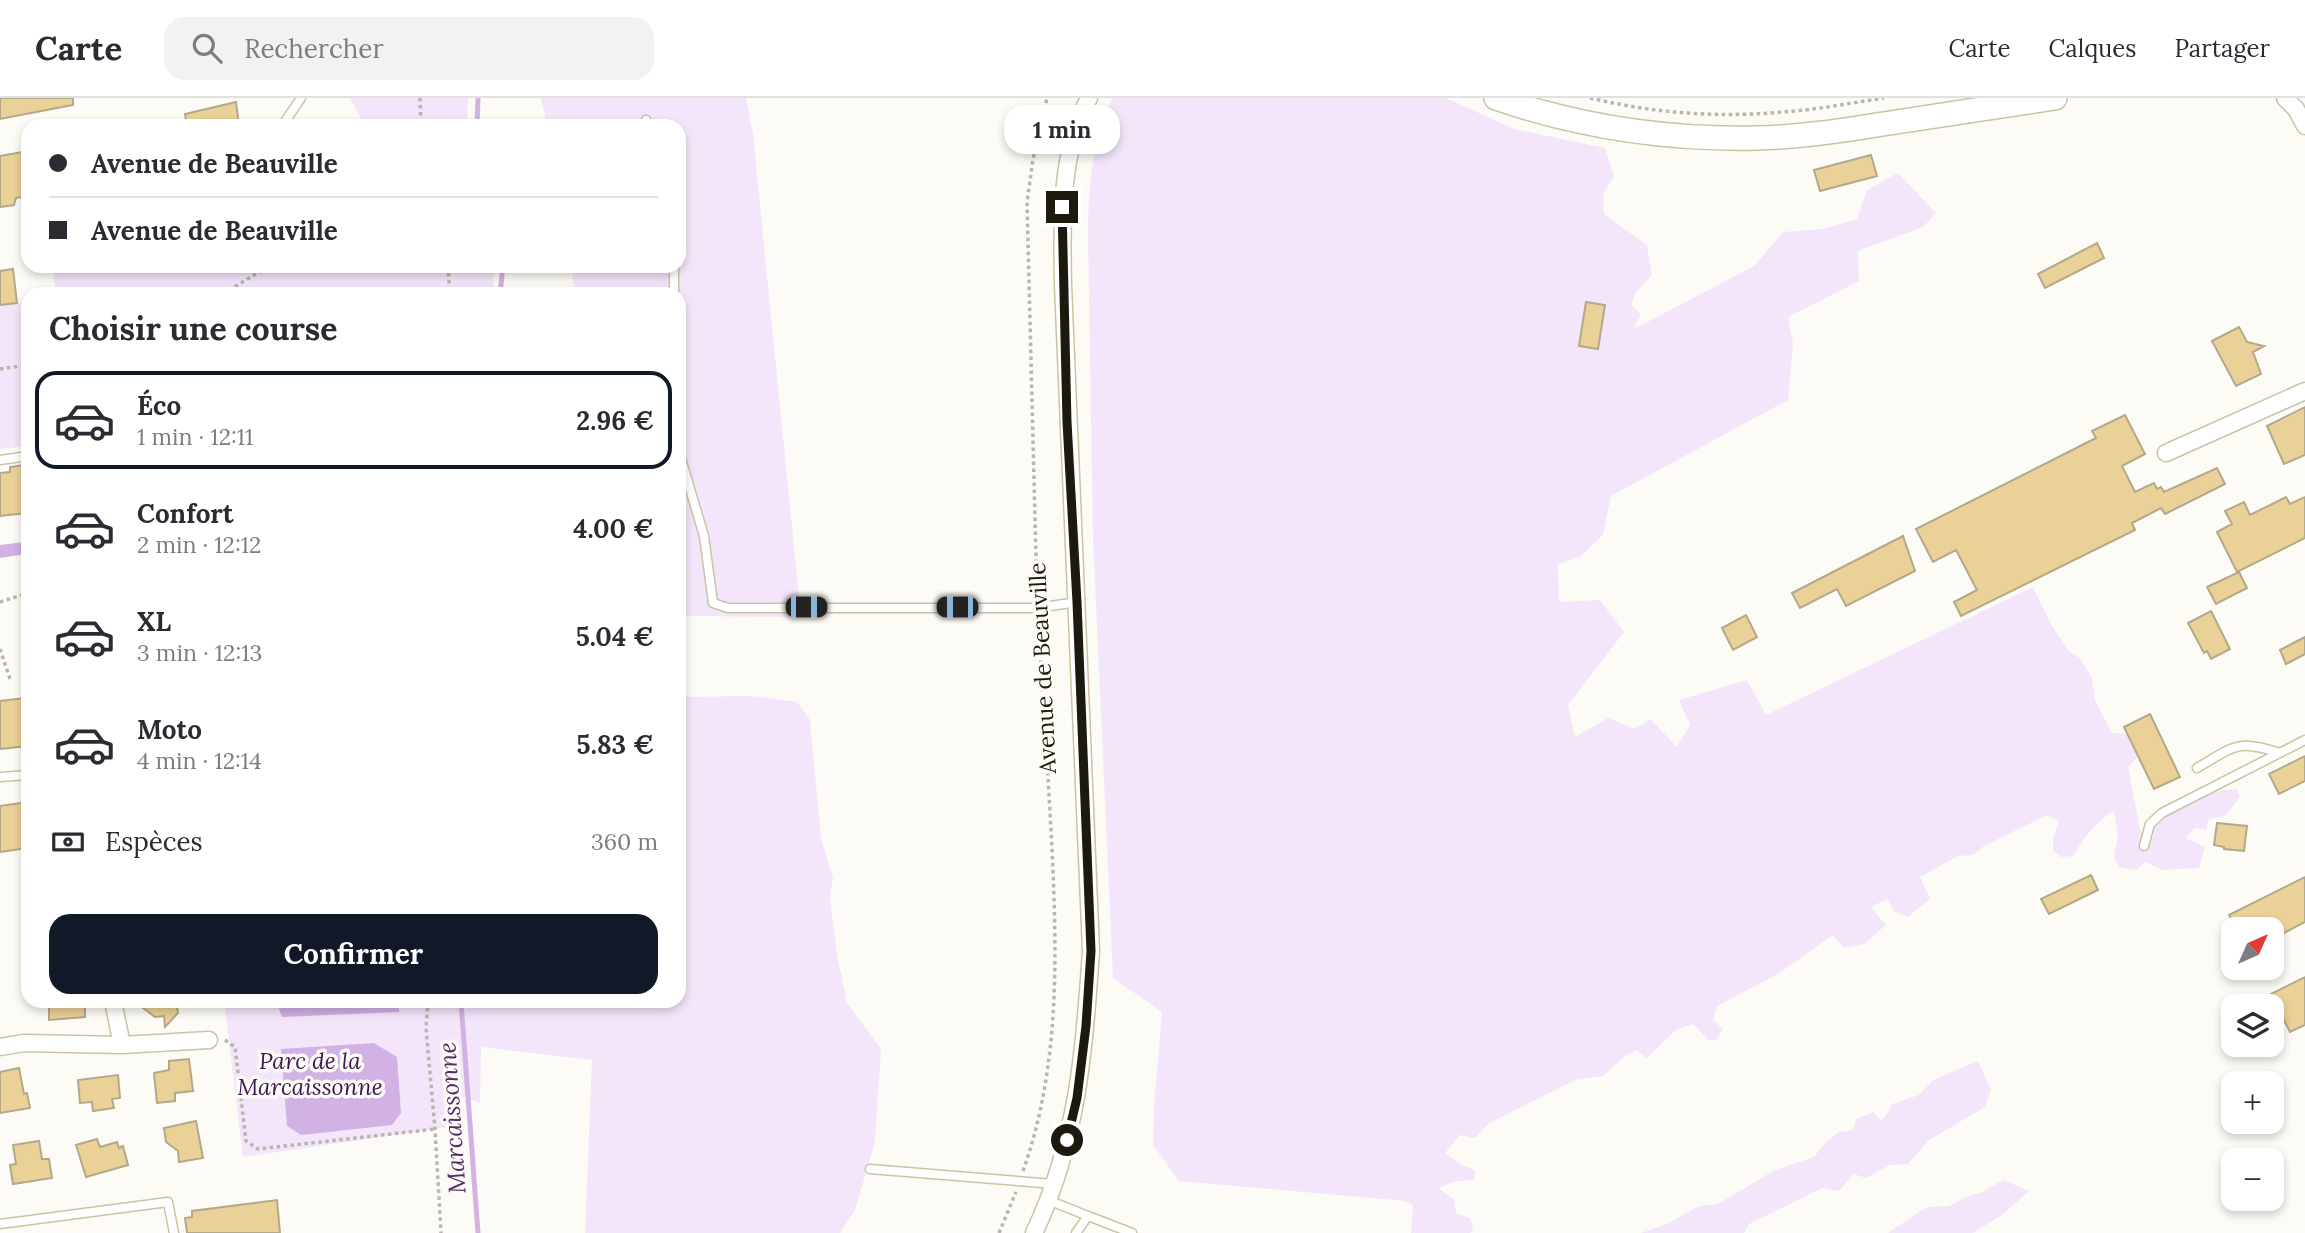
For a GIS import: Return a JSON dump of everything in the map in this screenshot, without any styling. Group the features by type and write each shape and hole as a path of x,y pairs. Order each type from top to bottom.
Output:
{"main road":[{"path":"1496,98 1591,124 1645,133 1727,138 1838,131 2055,98"}],"street":[{"name":"Avenue de Beauville","path":"1034,1233 1054,1184 1077,1098 1086,1026 1091,951 1067,422 1062,207 1069,155 1088,98"},
{"path":"2292,102 2305,126"},
{"path":"2166,453 2305,391"},
{"path":"114,1008 122,1045"},
{"path":"0,1047 24,1043 122,1045 209,1040"}],"lane":[{"path":"287,119 301,98"},
{"path":"0,460 21,457"},
{"path":"686,476 704,536 713,603 728,608 1037,608 1077,602"},
{"path":"2144,846 2150,824 2162,813 2305,740"},
{"path":"2197,768 2238,745 2254,745 2280,753"},
{"path":"0,777 21,776"},
{"path":"870,1169 1054,1184"},
{"path":"1048,1200 1132,1233"},
{"path":"0,1224 168,1202 174,1233"},
{"path":"1076,1233 1088,1216"}],"path":[{"path":"421,98 421,119"},
{"name":"Avenue de Beauville","path":"999,1233 1029,1155 1052,1034 1056,982 1052,849 1037,608 1027,202 1047,98"},
{"path":"1590,98 1648,111 1746,115 1884,98"},
{"path":"234,287 258,273"},
{"path":"0,369 21,366"},
{"path":"0,602 21,595"},
{"path":"0,649 10,679"},
{"path":"427,1008 426,1028 436,1129 441,1233"},
{"path":"209,1040 227,1040 235,1048 246,1141 258,1149 436,1129"}],"green space":[{"path":"350,98 468,98 467,119 361,119"},
{"path":"541,98 746,98 753,134 801,617 686,616 686,287 574,287 572,273 686,273 686,119 546,119"},
{"path":"1112,98 1446,98 1514,129 1605,148 1614,176 1603,194 1604,214 1647,245 1652,275 1636,292 1631,305 1641,314 1634,329 1754,266 1783,232 1823,229 1857,219 1867,190 1898,173 1936,213 1923,227 1858,251 1859,281 1788,317 1793,344 1788,400 1611,496 1603,535 1580,557 1558,564 1559,602 1600,600 1624,632 1568,705 1575,737 1608,718 1635,729 1650,719 1677,747 1690,725 1679,700 1747,680 1766,715 2033,587 2052,626 2069,651 2080,658 2092,678 2095,700 2112,733 2131,734 2140,755 2128,767 2140,829 2145,838 2154,837 2150,821 2202,796 2237,789 2240,797 2225,816 2209,819 2206,829 2195,828 2186,838 2205,847 2199,868 2162,870 2145,862 2136,870 2118,867 2114,856 2118,835 2114,811 2090,831 2073,856 2061,857 2053,851 2053,838 2059,821 2047,815 1984,846 1973,855 1958,856 1920,877 1930,899 1908,917 1895,912 1887,899 1871,907 1886,925 1864,944 1844,948 1833,935 1778,974 1717,1006 1713,1020 1723,1029 1716,1040 1708,1040 1693,1024 1676,1030 1647,1058 1637,1050 1625,1056 1603,1076 1575,1080 1488,1124 1475,1138 1460,1135 1445,1153 1475,1170 1475,1179 1453,1182 1438,1188 1454,1199 1456,1213 1471,1219 1473,1230 1470,1233 1411,1233 1413,1205 1405,1201 1179,1181 1153,1145 1162,1012 1113,978 1093,539 1088,238 1092,166"},
{"path":"53,273 494,273 493,287 55,287"},
{"path":"21,303 21,447 0,449 0,306"},
{"name":"Parc de la Marcaissonne","path":"752,696 797,702 810,720 821,838 833,878 830,898 847,1003 881,1049 875,1142 855,1210 840,1233 585,1233 592,1060 481,1047 480,1103 457,1095 457,1126 243,1157 225,1008 686,1008 686,697"},
{"path":"1978,1061 1991,1090 1985,1107 1929,1140 1908,1164 1890,1165 1866,1178 1854,1174 1839,1191 1822,1188 1749,1224 1744,1233 1641,1233 1667,1224 1699,1206 1718,1204 1775,1170 1814,1157 1825,1143 1839,1132 1853,1130 1856,1119 1873,1112 1881,1120 1892,1104 1919,1095 1933,1080"},
{"path":"2003,1180 2029,1191 2002,1215 1973,1233 1888,1233 1927,1207 1949,1206"}],"shaded area":[{"path":"21,542 21,555 0,558 0,545"},
{"path":"279,1008 399,1008 399,1012 282,1017"},
{"path":"374,1043 397,1057 401,1113 392,1125 301,1135 287,1126 281,1049"}],"building":[{"path":"0,98 73,98 73,105 0,119"},
{"path":"236,102 238,119 186,119 185,114"},
{"path":"21,152 21,197 16,198 14,205 0,207 0,156"},
{"path":"1871,155 1877,176 1820,191 1814,170"},
{"path":"2097,243 2104,258 2045,288 2038,274"},
{"path":"13,269 17,303 0,305 0,271"},
{"path":"1586,302 1605,305 1598,349 1579,346"},
{"path":"2239,327 2247,342 2264,346 2253,352 2261,374 2236,386 2212,341"},
{"path":"2305,407 2305,455 2284,464 2267,426"},
{"path":"2125,415 2145,454 2122,466 2135,492 2154,483 2157,489 2161,487 2164,492 2217,468 2225,484 2165,514 2161,508 2132,523 2135,530 1961,616 1954,602 1977,590 1956,550 1933,562 1916,529 2096,438 2092,431"},
{"path":"21,465 21,514 0,516 0,473 10,472 10,467"},
{"path":"2286,497 2290,504 2305,497 2305,538 2237,572 2217,532 2232,524 2225,511 2244,502 2250,515"},
{"path":"1903,536 1915,571 1846,606 1837,589 1800,608 1792,593"},
{"path":"2239,572 2247,588 2216,604 2207,587"},
{"path":"2211,611 2230,649 2211,659 2207,651 2204,653 2188,623"},
{"path":"1746,615 1757,637 1733,650 1722,628"},
{"path":"2305,637 2305,654 2286,664 2280,650"},
{"path":"21,698 21,747 0,749 0,701"},
{"path":"2150,714 2180,777 2154,789 2124,727"},
{"path":"2305,756 2305,781 2279,794 2269,774"},
{"path":"21,803 21,849 0,852 0,806"},
{"path":"2217,823 2247,826 2244,851 2214,845"},
{"path":"2091,875 2098,890 2049,914 2041,899"},
{"path":"2305,877 2305,922 2284,933 2284,917 2229,915"},
{"path":"2305,977 2305,1025 2290,1032 2284,1020 2284,994 2271,994"},
{"path":"49,1008 85,1008 85,1017 49,1020"},
{"path":"143,1008 177,1008 178,1013 165,1027 164,1016 155,1017"},
{"path":"189,1059 193,1091 175,1093 175,1101 157,1103 154,1073 169,1070 169,1061"},
{"path":"19,1068 30,1108 0,1113 0,1072"},
{"path":"118,1075 120,1098 112,1099 114,1108 93,1111 92,1102 80,1103 78,1080"},
{"path":"196,1121 203,1158 179,1162 178,1151 166,1142 164,1128"},
{"path":"97,1139 100,1147 117,1142 119,1148 123,1146 128,1165 86,1177 76,1145"},
{"path":"39,1141 42,1159 49,1159 52,1178 13,1184 10,1165 16,1164 13,1145"},
{"path":"277,1200 280,1233 187,1233 185,1218 192,1217 192,1211"}],"waterway":[{"name":"Marcaissonne","path":"477,119 478,98"},
{"name":"Marcaissonne","path":"501,287 502,273"},
{"name":"Marcaissonne","path":"462,1008 478,1233"}],"route":[{"path":"1062,207 1067,422 1091,951 1086,1026 1077,1098 1067,1140"}]}
